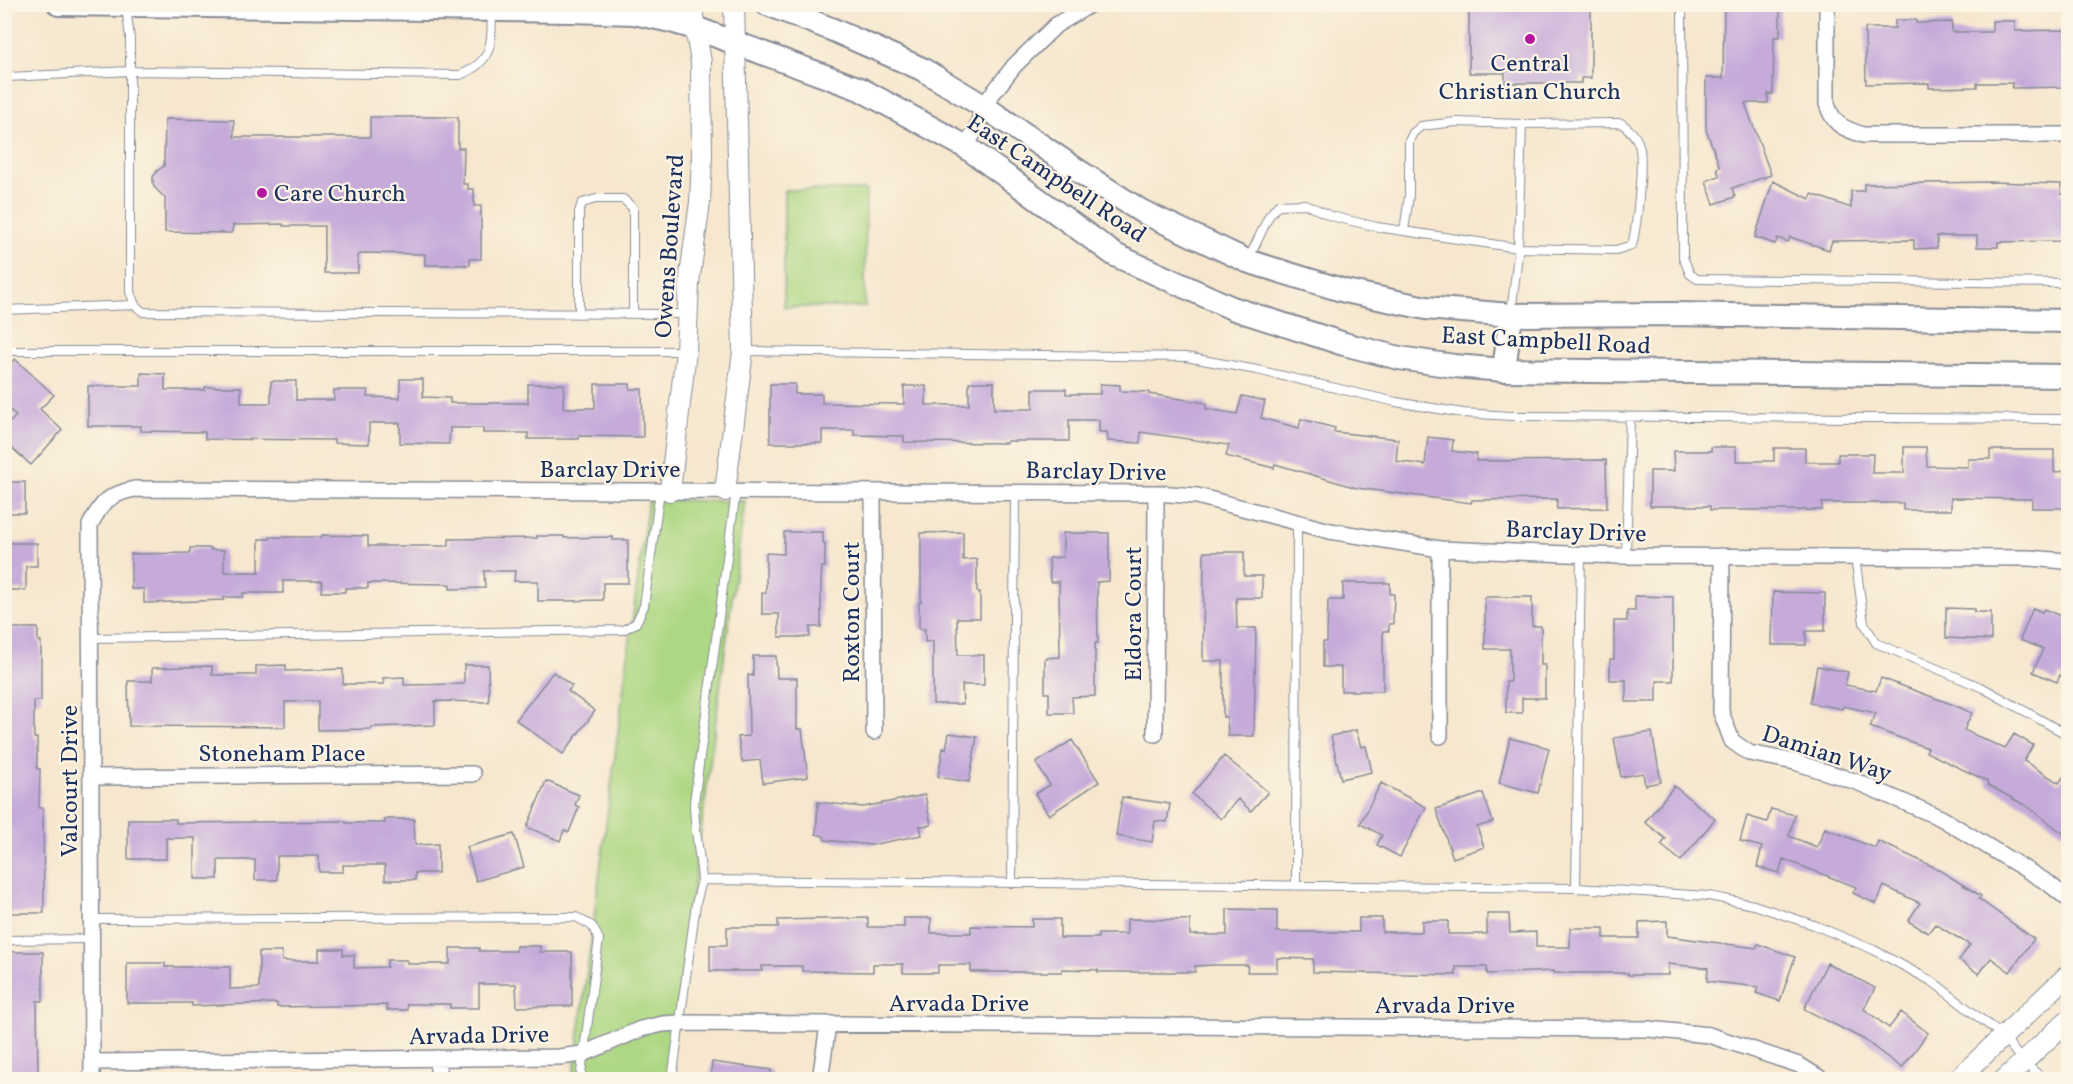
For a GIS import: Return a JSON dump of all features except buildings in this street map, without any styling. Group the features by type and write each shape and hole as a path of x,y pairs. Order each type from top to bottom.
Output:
{"main road":[{"name":"East Campbell Road","path":"59,4 634,13 695,28 860,89 966,147 1115,255 1233,308 1344,344 1397,357 1454,366 1504,370 2068,376"},
{"name":"East Campbell Road","path":"766,4 831,29 922,69 983,106 1141,211 1247,261 1345,291 1426,308 1511,315 1672,314 2068,321"},
{"path":"1504,370 1511,315"}],"street":[{"name":"Owens Boulevard","path":"665,491 686,351 688,283 700,202 701,62 691,4"},
{"path":"730,491 743,316 734,4"},
{"path":"966,147 978,125 983,106 1014,66 1056,25 1091,4"},
{"path":"1827,4 1827,104 1831,118 1842,128 1863,135 2068,135"},
{"name":"Barclay Drive","path":"116,494 134,489 1156,493 1197,496 1330,531 1440,549 1626,556 2030,558 2068,563"},
{"name":"Roxton Court","path":"873,492 874,732"},
{"name":"Eldora Court","path":"1155,734 1156,493"},
{"name":"Valcourt Drive","path":"92,1080 90,525 100,506 116,494"},
{"path":"1440,549 1440,736"},
{"name":"Damian Way","path":"1722,556 1721,712 1732,741 1749,753 1795,762 1857,782 1941,818 2048,883 2068,899"},
{"name":"Stoneham Place","path":"92,777 473,774"},
{"path":"1957,1080 2068,975"},
{"path":"2004,1080 2068,1020"},
{"name":"Arvada Drive","path":"92,1062 559,1057 583,1054 641,1029 680,1023 1649,1029 1709,1035 1799,1065 1823,1080"},
{"path":"820,1080 828,1024"},
{"path":"436,1058 439,1080"}],"lane":[{"path":"1682,4 1683,257 1690,274 1697,279 2068,283"},
{"path":"125,5 130,38 130,292 135,305 143,312 687,314"},
{"path":"4,79 130,71 460,75 474,69 485,58 491,42 492,9"},
{"path":"1247,261 1269,216 1278,205 1305,204 1331,216 1377,227 1518,248 1616,250 1632,244 1639,186 1640,146 1631,130 1621,123 1456,122 1421,126 1413,132 1409,141 1409,196 1404,231"},
{"path":"1511,315 1518,248 1522,124"},
{"path":"579,314 579,212 582,203 596,198 623,199 633,208 633,314"},
{"path":"4,310 135,305"},
{"path":"4,351 686,351"},
{"path":"742,351 1186,357 1257,370 1396,402 1463,413 1511,416 2068,419"},
{"path":"1626,556 1630,417"},
{"path":"91,638 623,630 636,623 644,606 665,491"},
{"path":"672,1080 696,904 702,880 694,825 694,802 730,491"},
{"path":"1012,883 1015,492"},
{"path":"1296,886 1298,523"},
{"path":"1576,888 1581,555"},
{"path":"1856,557 1864,623 1876,643 1983,688 2068,735"},
{"path":"702,880 1576,888 1709,896 1754,905 1814,925 1874,950 1933,982 2003,1036 2023,1062 2045,1080"},
{"path":"92,919 576,917 592,926 599,939 580,1080"},
{"path":"4,940 92,939"}],"green space":[{"path":"784,190 866,190 865,307 784,307"},
{"path":"648,500 745,501 668,1079 573,1080"}],"place":[{"name":"Central Christian Church","path":"1530,39"},
{"name":"Care Church","path":"262,193"}]}
